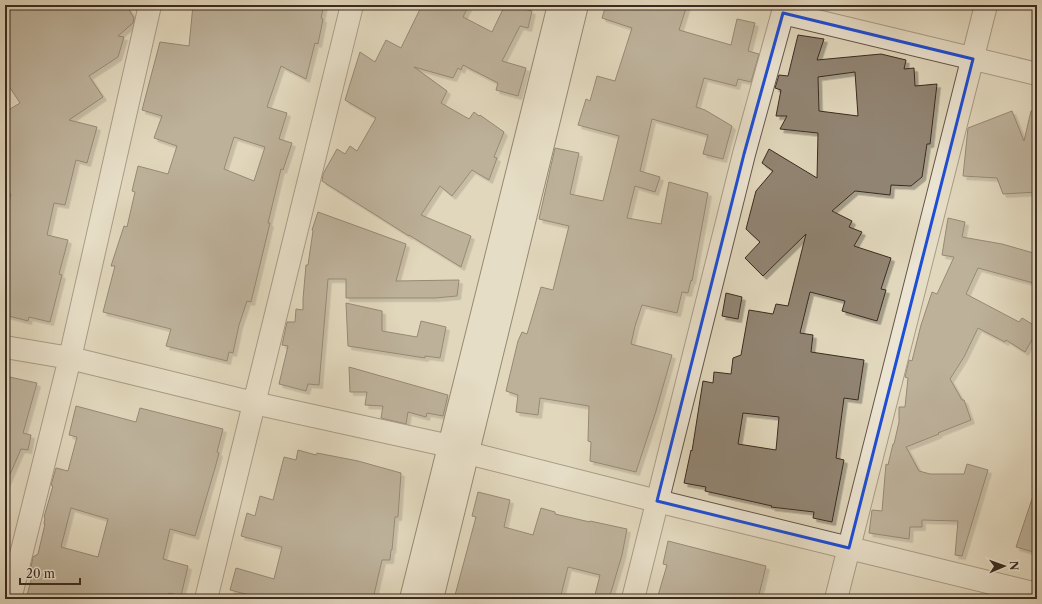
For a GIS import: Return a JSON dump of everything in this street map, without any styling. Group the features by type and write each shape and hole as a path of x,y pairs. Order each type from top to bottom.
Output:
{"street":[{"path":"10,599 70,358 150,5"},
{"path":"206,599 352,5"},
{"path":"432,599 459,449 559,5"},
{"path":"410,599 459,449 577,5"},
{"path":"836,599 986,5"},
{"path":"633,599 742,162 784,9 973,59 1037,74"},
{"path":"5,347 70,358 254,403 459,449 657,501 1037,594"}],"highlighted area":[{"path":"783,13 973,59 849,548 657,501 744,154"}],"building":[{"path":"5,5 126,5 134,18 133,23 118,36 124,37 118,57 89,76 103,97 69,120 97,127 87,163 76,160 65,205 54,203 47,235 68,240 59,274 62,275 50,322 29,317 28,321 5,315 5,217 11,194 5,193 5,133 10,109 20,103 5,80"},
{"path":"193,5 324,5 318,44 315,43 306,79 281,66 267,107 287,113 279,139 292,143 283,170 281,169 251,302 247,301 239,325 233,353 229,352 227,361 166,346 171,329 103,312 115,266 111,266 124,226 127,227 135,192 132,191 138,166 168,174 177,146 154,138 162,116 142,110 160,42 189,46","holes":["234,137 265,147 254,181 224,169"]},
{"path":"422,5 469,5 463,17 492,32 505,5 532,11 528,28 520,26 502,61 526,68 518,96 496,90 498,83 463,65 461,70 458,68 453,78 414,67 447,91 441,103 469,119 474,112 504,132 494,157 497,158 489,180 472,170 452,196 440,186 421,215 471,236 461,267 322,181 323,174 337,149 345,154 350,146 357,151 376,118 345,100 360,52 375,62 386,40 401,48"},
{"path":"606,5 687,5 679,30 731,45 737,19 755,23 748,51 759,54 751,82 738,79 736,86 704,78 696,107 705,110 732,126 723,159 703,154 708,135 652,119 640,171 660,177 655,192 635,186 627,218 661,224 669,182 708,193 692,281 691,280 688,293 682,292 677,313 642,305 635,326 631,344 672,355 636,472 590,461 591,442 588,441 589,406 540,398 538,415 516,412 518,395 506,391 518,341 522,332 527,334 541,287 553,290 569,226 539,219 555,148 579,153 570,194 603,201 619,136 578,125 586,99 590,101 597,76 615,81 632,28 602,18"},
{"path":"798,35 824,39 817,60 881,54 906,60 904,69 914,68 915,86 937,84 930,144 927,144 922,177 911,186 891,185 890,195 855,191 832,211 852,221 849,227 862,232 854,246 891,258 881,289 886,290 877,321 842,311 845,301 810,292 800,333 813,335 811,352 864,360 858,400 844,398 836,458 844,460 832,522 813,518 814,512 771,507 772,506 705,491 706,487 684,483 691,450 692,451 703,381 713,383 714,372 731,374 733,358 741,355 749,310 773,314 776,304 788,306 806,234 763,276 745,258 760,242 746,229 756,191 773,171 762,163 769,149 817,178 818,133 780,129 787,116 776,116 781,90 775,88 779,75 788,76","holes":["855,72 858,116 819,111 818,77","743,413 779,417 776,450 738,444"]},
{"path":"1012,111 1024,141 1031,111 1037,111 1037,192 1003,194 997,178 963,176 968,128"},
{"path":"318,212 406,244 396,281 459,280 457,296 435,298 346,298 346,279 328,279 319,385 308,384 306,391 279,384 288,346 282,345 287,322 295,322 296,309 303,310 306,265 308,265 312,230"},
{"path":"948,218 965,222 962,237 1002,244 1037,254 1037,284 978,268 966,294 1019,322 1022,318 1037,327 1037,331 1025,352 1006,340 1005,342 978,328 964,357 950,379 962,400 964,400 971,420 906,447 919,471 930,474 964,474 967,464 988,470 962,556 955,555 958,521 922,520 922,527 910,527 909,539 869,533 872,510 882,511 886,464 888,465 894,444 899,422 899,407 905,407 908,378 905,377 909,360 912,361 921,325 932,292 937,294 954,257 942,255"},
{"path":"726,293 742,297 738,319 722,316"},
{"path":"346,303 382,311 382,331 417,337 421,321 446,327 440,358 425,356 425,358 348,346"},
{"path":"349,367 448,395 443,416 427,413 426,417 408,412 406,424 381,418 383,406 365,405 367,392 350,392"},
{"path":"5,376 37,383 23,433 31,435 28,450 21,449 5,486"},
{"path":"76,406 136,422 140,408 223,429 217,452 219,453 195,536 170,529 163,559 188,566 181,596 169,593 168,599 26,599 34,569 31,567 33,557 38,554 45,524 44,517 53,486 51,485 56,468 68,471 77,437 69,435","holes":["71,508 108,519 98,557 61,547"]},
{"path":"298,450 316,455 317,453 358,461 401,473 398,517 395,517 390,560 382,560 373,599 265,599 230,590 236,568 274,579 282,547 241,536 247,513 255,516 260,496 273,500 284,457 296,460"},
{"path":"478,492 510,500 504,527 533,535 541,508 555,512 555,514 627,529 622,555 609,599 594,599 600,575 568,567 560,599 454,599 476,517 472,516"},
{"path":"1034,493 1037,494 1037,553 1016,547"},
{"path":"668,541 766,566 758,599 657,599 667,565 663,564"}]}
